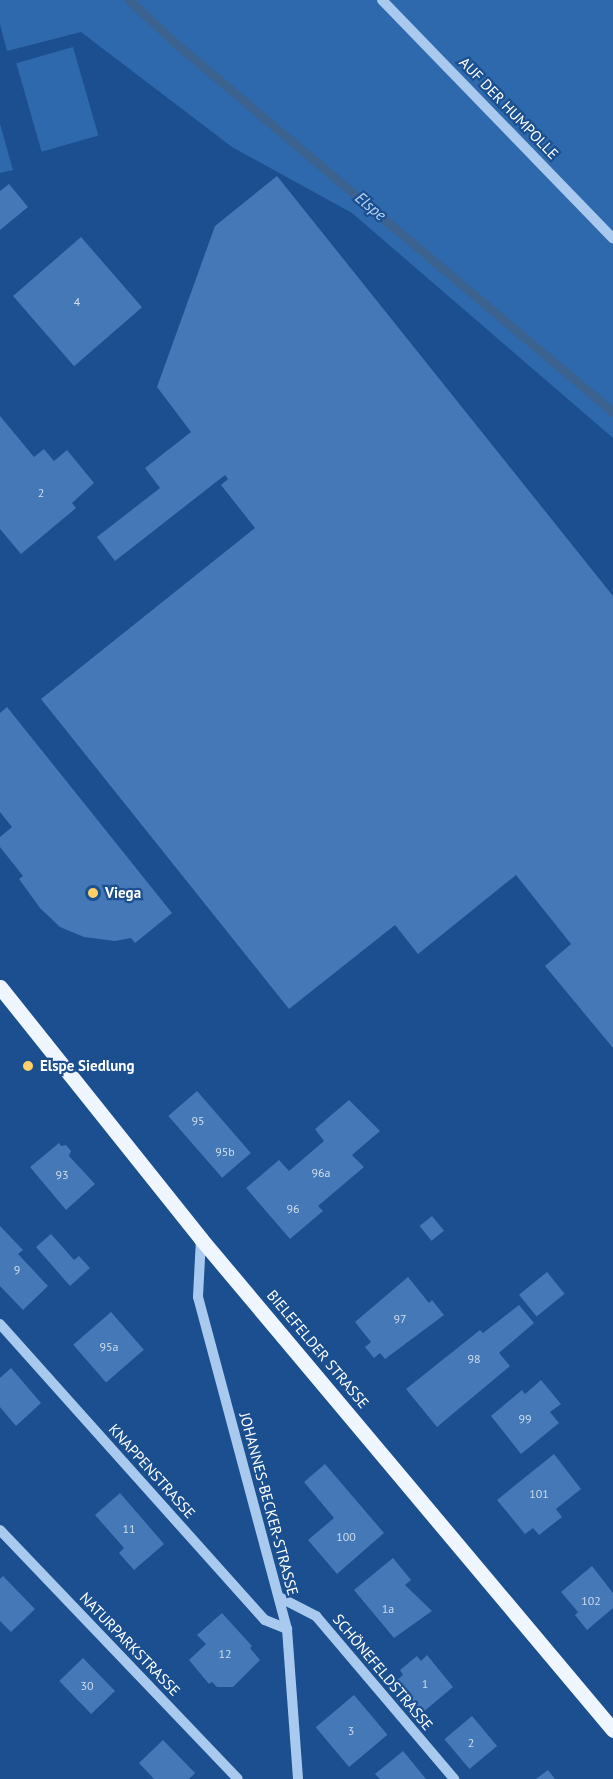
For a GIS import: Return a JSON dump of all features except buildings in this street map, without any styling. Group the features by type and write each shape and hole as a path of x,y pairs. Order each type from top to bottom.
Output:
{"main road":[{"name":"BIELEFELDER STRASSE","path":"0,987 201,1239 613,1730"}],"street":[{"name":"AUF DER HUMPOLLE","path":"382,0 613,238"},
{"name":"JOHANNES-BECKER-STRASSE","path":"201,1239 198,1297 287,1629 298,1779"},
{"name":"KNAPPENSTRASSE","path":"0,1324 265,1620 287,1629"},
{"name":"NATURPARKSTRASSE","path":"0,1530 238,1779"},
{"name":"SCHÖNEFELDSTRASSE","path":"279,1597 316,1616 454,1779"}],"shaded area":[{"path":"0,0 613,0 613,438 352,213 232,147 81,32 7,51 0,24"},
{"path":"73,47 98,135 42,152 16,63"},
{"path":"0,124 13,170 0,173"}],"waterway":[{"name":"Elspe","path":"129,0 174,42 613,412"}],"place":[{"name":"Viega","path":"93,893"},
{"name":"Elspe Siedlung","path":"28,1066"}]}
